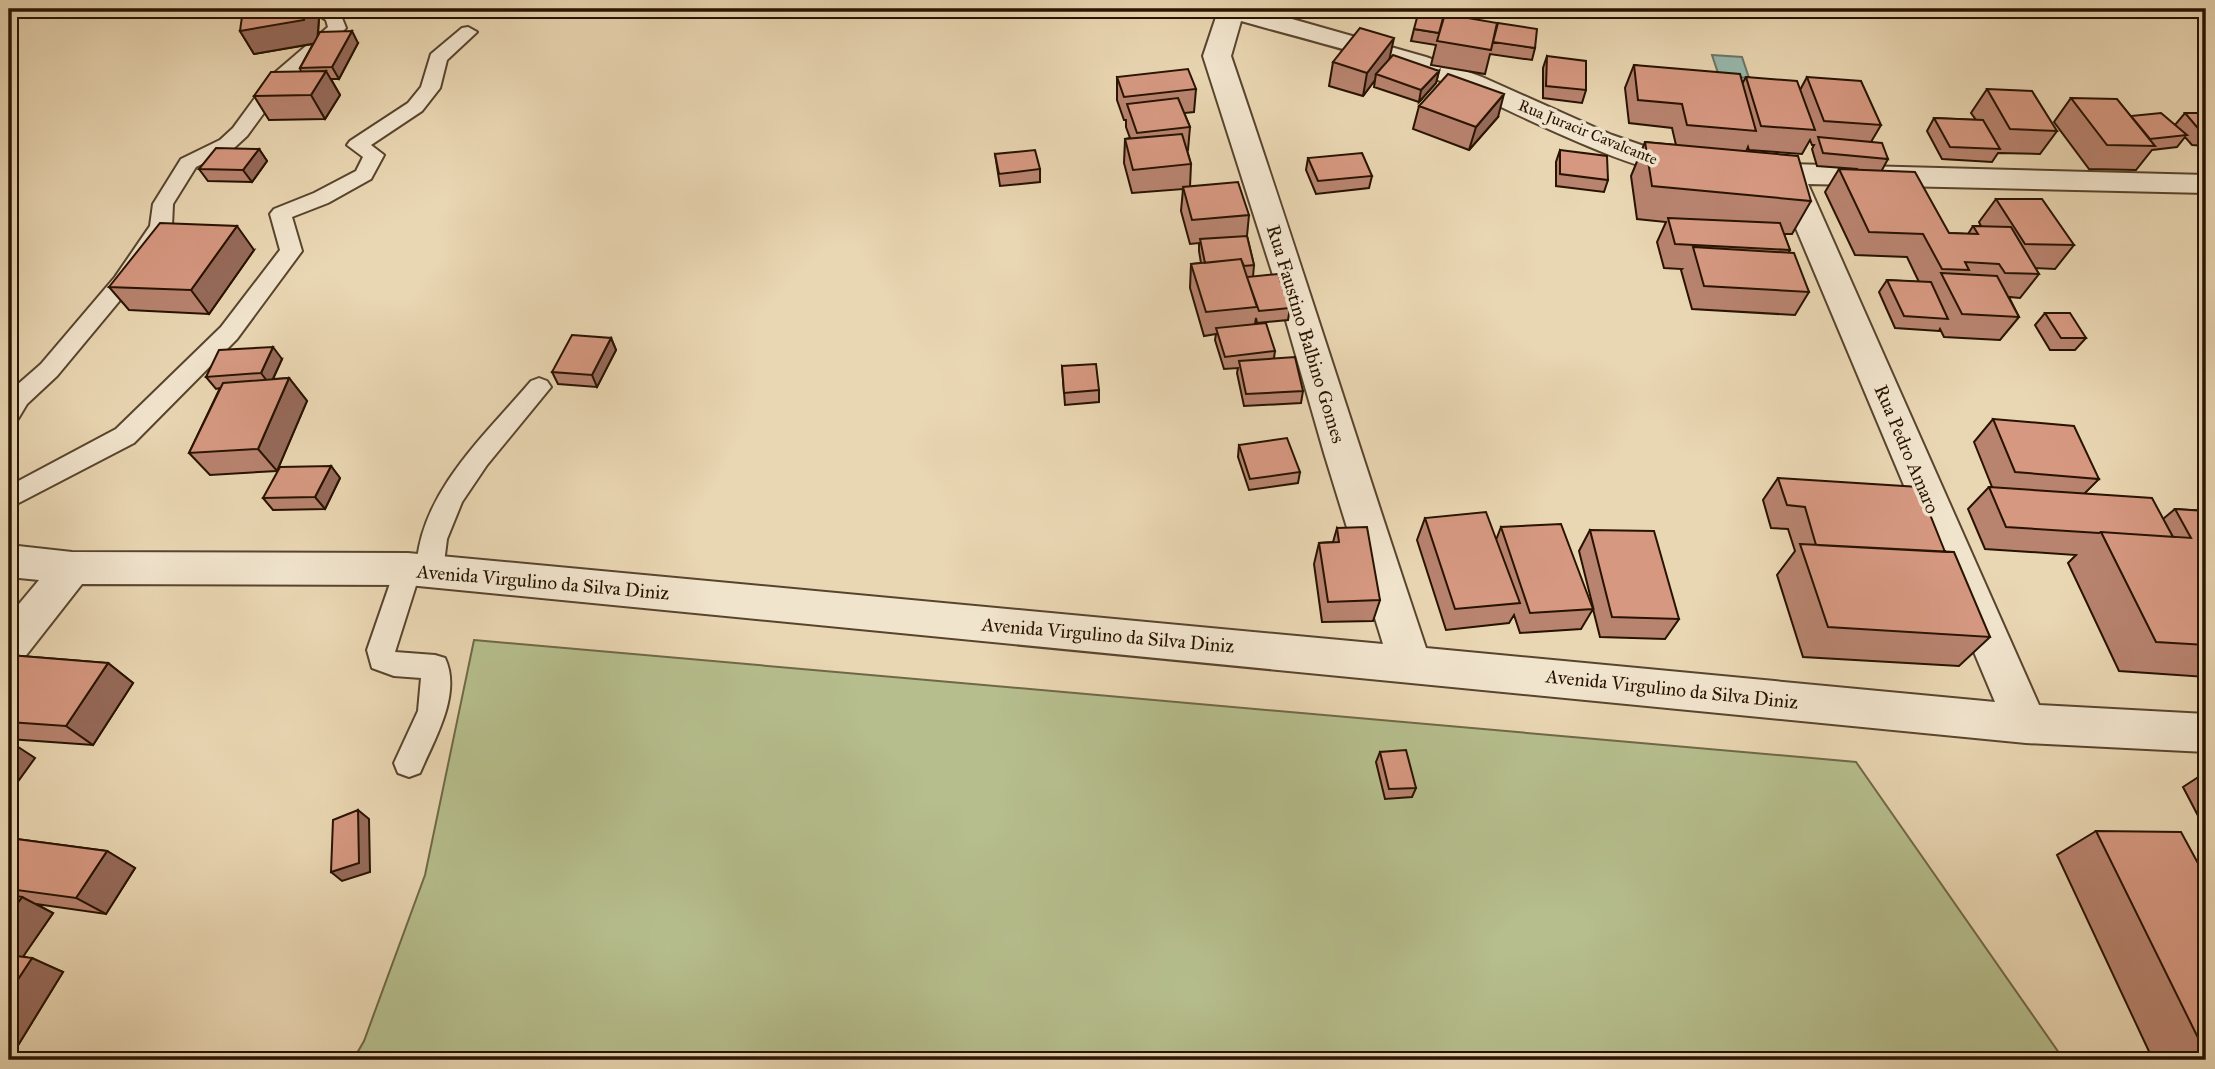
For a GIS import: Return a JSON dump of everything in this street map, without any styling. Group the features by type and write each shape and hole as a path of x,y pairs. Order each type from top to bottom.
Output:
{"street":[{"name":"Rua Juracir Cavalcante","path":"1237,10 1416,63 1472,83 1602,141 1672,166 1722,173 2206,184"},
{"name":"Rua Faustino Balbino Gomes","path":"1237,10 1229,17 1217,56 1288,272 1342,453 1410,664"},
{"name":"Rua Pedro Amaro","path":"1788,173 2026,724"},
{"name":"Avenida Virgulino da Silva Diniz","path":"9,561 72,568 419,570 2026,724 2206,733"},
{"path":"9,646 72,568"}],"lane":[{"path":"9,413 18,398 49,370 123,282 162,226 163,204 188,163 227,144 240,132 278,80 319,47 337,28 334,17 318,9"},
{"path":"9,498 125,436 229,333 291,251 281,214 321,198 363,175 374,155 357,145 415,107 430,88 438,58 468,32"},
{"path":"408,763 435,699 435,667 394,664 382,659 381,650 448,502 487,448 539,387"}],"green space":[{"path":"474,640 1856,762 2064,1060 353,1060 364,1041 425,875"}],"water":[{"path":"1712,55 1742,57 1749,78 1719,76"}],"building":[{"path":"243,9 305,9 304,20 240,31"},
{"path":"1418,14 1443,18 1439,33 1414,29"},
{"path":"1445,14 1497,23 1491,50 1437,41"},
{"path":"1498,23 1537,29 1535,48 1493,42"},
{"path":"1360,28 1394,38 1367,73 1333,62"},
{"path":"352,31 332,67 300,68 320,32"},
{"path":"1393,55 1439,71 1421,90 1376,74"},
{"path":"1547,56 1586,61 1586,90 1546,86"},
{"path":"1634,65 1740,74 1756,131 1687,125 1682,104 1638,100"},
{"path":"1188,69 1196,89 1124,97 1117,77"},
{"path":"326,71 311,95 254,96 271,72"},
{"path":"1448,74 1504,94 1476,127 1419,106"},
{"path":"1746,77 1797,81 1815,130 1761,126"},
{"path":"1807,77 1861,81 1881,125 1824,121"},
{"path":"1987,89 2032,91 2057,131 2010,129"},
{"path":"1178,98 1190,127 1137,133 1127,104"},
{"path":"2071,98 2117,99 2155,146 2107,145"},
{"path":"2161,113 2187,135 2150,139 2131,116"},
{"path":"2185,113 2206,113 2206,133 2202,133"},
{"path":"1934,118 1983,120 2000,149 1950,147"},
{"path":"1182,134 1191,164 1133,170 1125,139"},
{"path":"1818,137 1882,143 1888,159 1823,153"},
{"path":"1645,142 1798,156 1811,201 1652,186"},
{"path":"216,148 259,149 243,170 199,169"},
{"path":"1035,150 1040,169 999,174 995,154"},
{"path":"1560,150 1607,156 1608,180 1560,174"},
{"path":"1362,153 1372,176 1318,181 1308,158"},
{"path":"1839,169 1915,172 1949,233 1978,234 1973,226 2011,227 2039,274 2005,273 1999,264 1965,262 1969,270 1942,269 1923,234 1869,232"},
{"path":"1238,182 1249,215 1192,220 1183,187"},
{"path":"1996,199 2042,199 2074,245 2025,244"},
{"path":"1668,218 1780,223 1790,250 1675,244"},
{"path":"160,223 237,226 191,290 109,287"},
{"path":"1247,236 1254,265 1244,266 1241,259 1205,263 1200,239"},
{"path":"1693,247 1794,253 1809,292 1704,286"},
{"path":"1241,259 1257,307 1206,312 1191,264"},
{"path":"1941,273 1997,276 2019,317 1962,314"},
{"path":"1278,274 1290,308 1259,311 1247,277"},
{"path":"1887,280 1931,282 1948,319 1904,316"},
{"path":"2045,313 2070,313 2086,338 2061,338"},
{"path":"1266,323 1275,351 1225,357 1216,328"},
{"path":"572,335 611,338 592,375 552,372"},
{"path":"273,347 261,373 206,377 219,350"},
{"path":"1295,357 1303,391 1246,394 1239,361"},
{"path":"1096,364 1099,390 1064,393 1062,366"},
{"path":"289,378 258,449 189,453 223,383"},
{"path":"1993,419 2074,426 2099,479 2015,472"},
{"path":"1287,438 1300,472 1250,479 1239,445"},
{"path":"331,466 315,497 263,498 280,467"},
{"path":"1778,478 1919,487 1945,552 1816,545 1805,507 1787,505"},
{"path":"1989,487 2152,498 2173,537 2006,527"},
{"path":"2175,509 2206,511 2206,645 2156,642 2101,532 2191,538"},
{"path":"1486,512 1520,603 1455,609 1425,518"},
{"path":"1561,524 1593,609 1530,613 1501,527"},
{"path":"1367,527 1380,600 1328,602 1319,543 1339,542 1337,528"},
{"path":"1590,530 1654,531 1679,619 1612,617"},
{"path":"1800,544 1954,552 1990,637 1828,627"},
{"path":"9,655 108,663 66,726 9,722"},
{"path":"1406,750 1416,788 1389,789 1380,752"},
{"path":"358,810 359,863 331,872 333,820"},
{"path":"2096,831 2181,832 2206,878 2206,1054"},
{"path":"9,838 107,851 76,898 9,889"},
{"path":"9,895 22,897 9,915"},
{"path":"9,955 32,958 9,993"}]}
